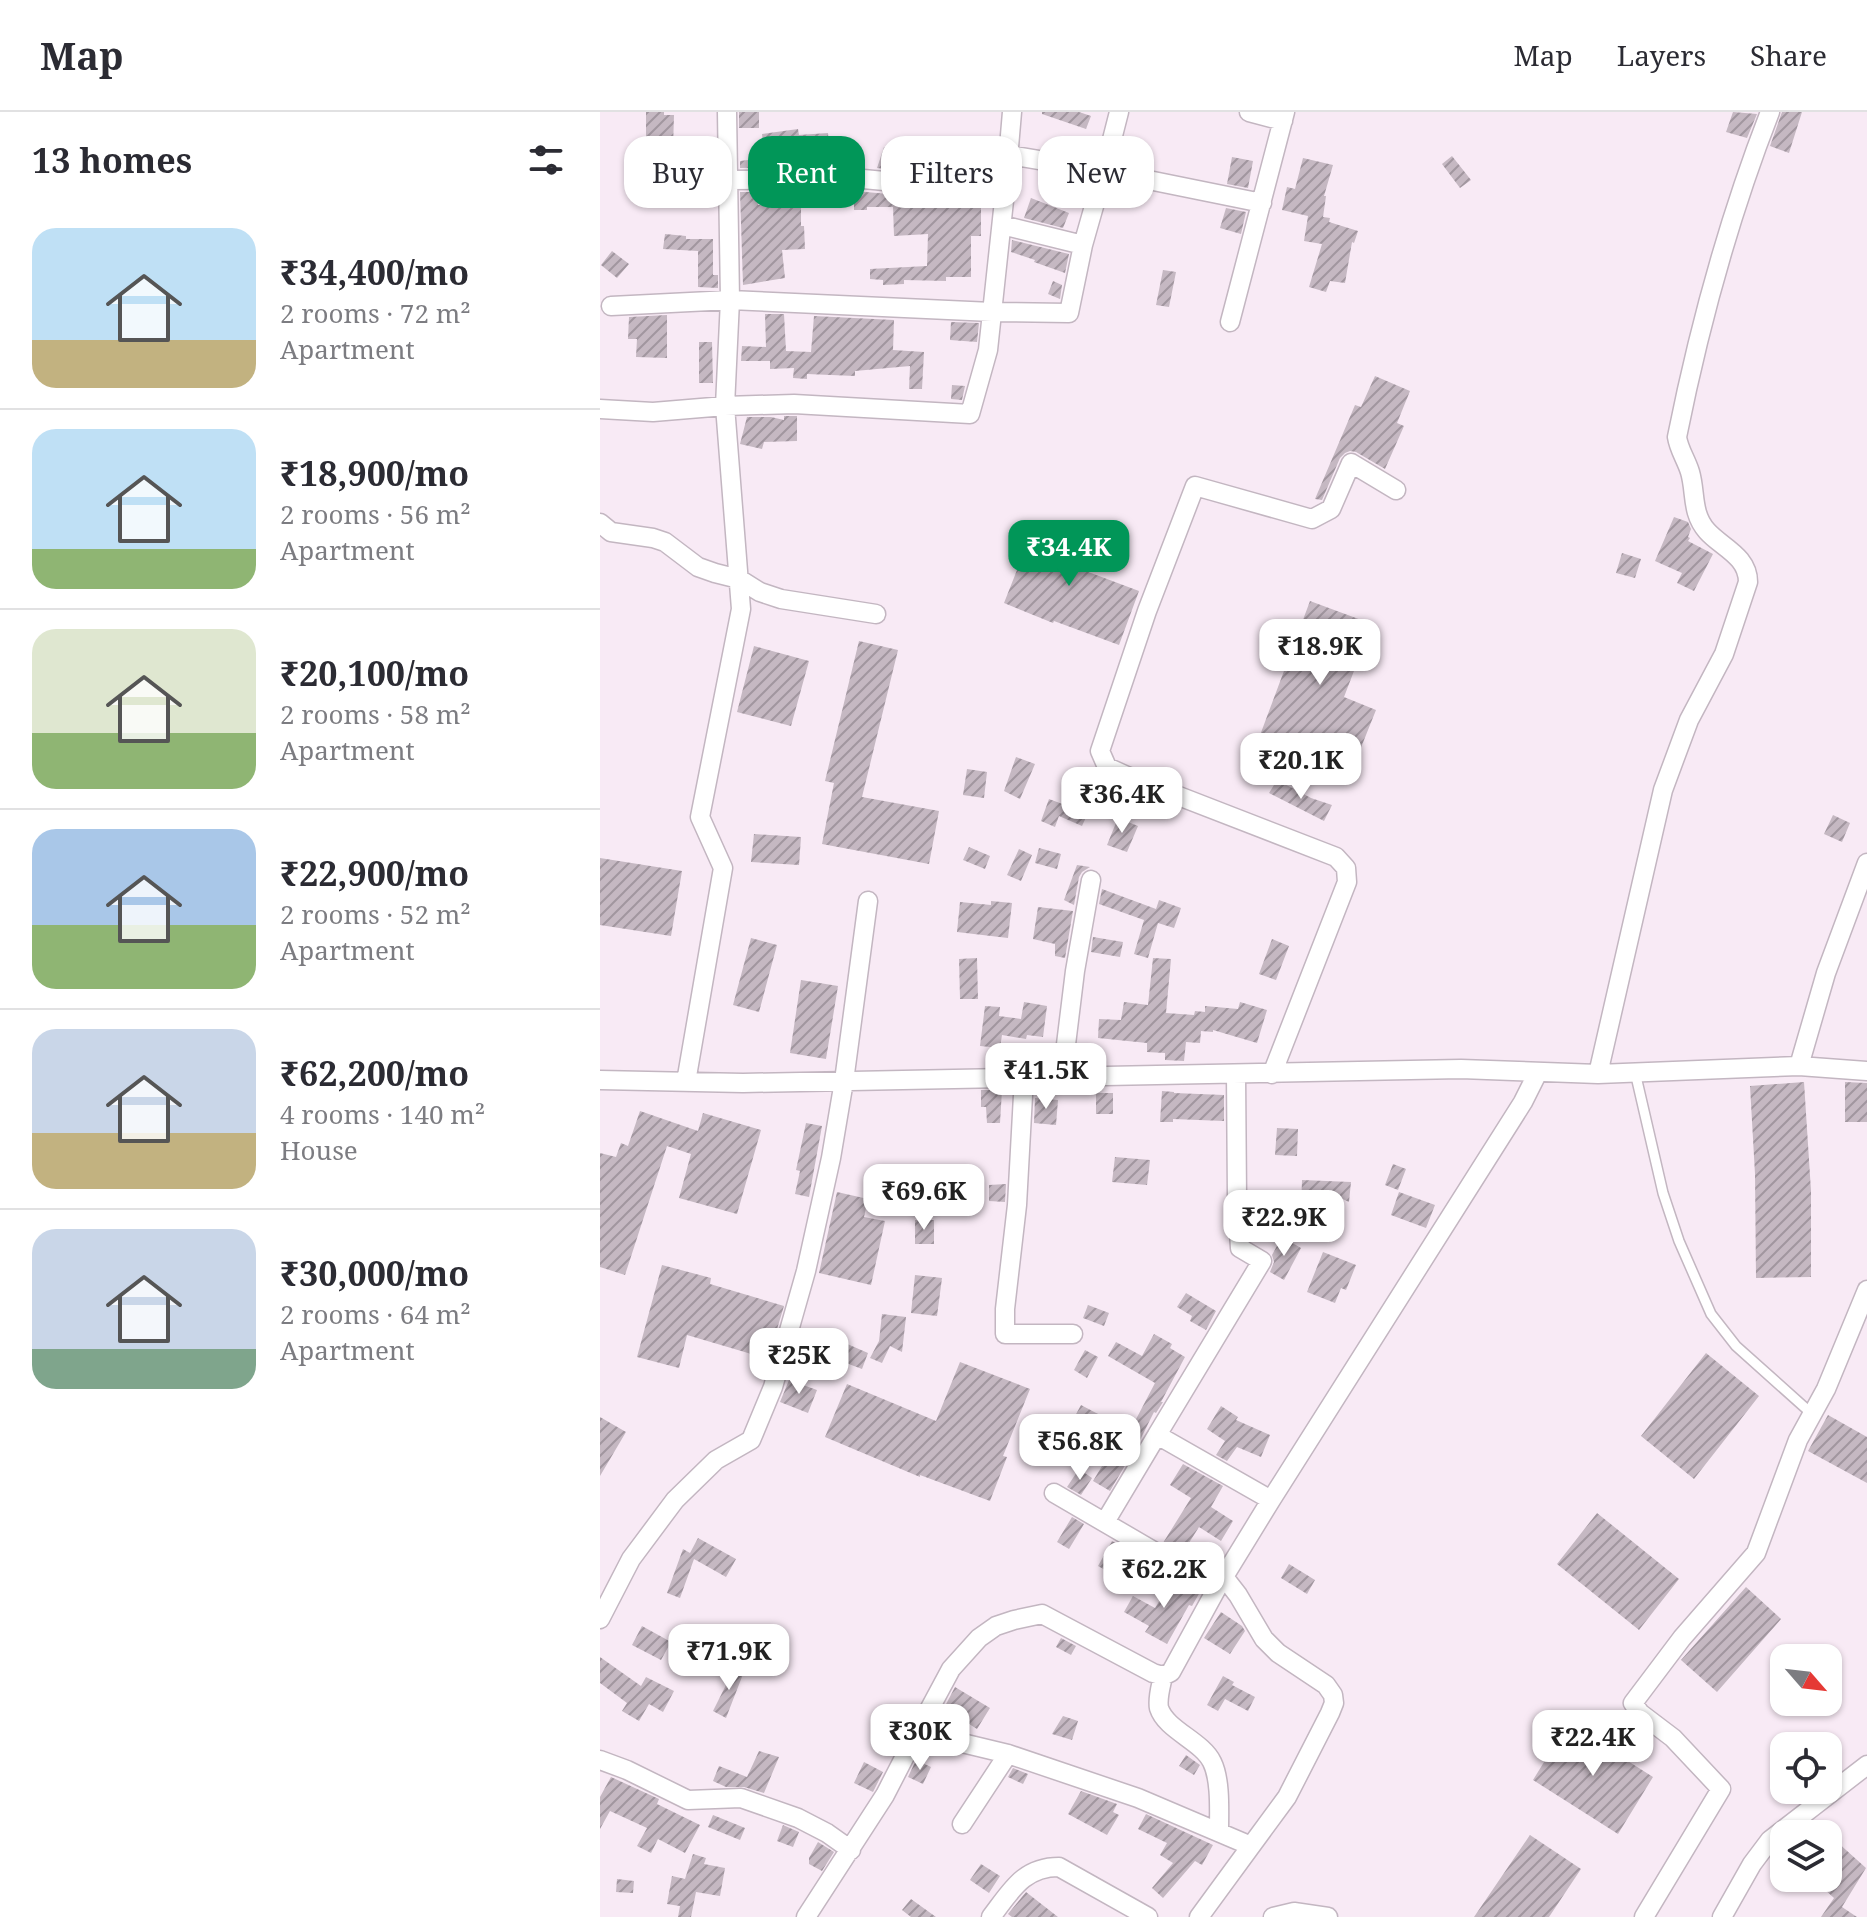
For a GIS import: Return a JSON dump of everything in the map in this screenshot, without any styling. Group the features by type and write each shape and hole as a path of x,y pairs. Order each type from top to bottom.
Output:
{"street":[{"path":"727,112 728,136"},
{"path":"1010,136 1012,112"},
{"path":"1113,136 1119,112"},
{"path":"1230,322 1284,116 1249,112"},
{"path":"1598,1074 1663,790 1689,720 1724,654 1748,582 1744,564 1702,525 1693,500 1692,476 1679,449 1677,437 1703,318 1756,147 1770,112"},
{"path":"732,180 881,181"},
{"path":"1154,181 1262,203"},
{"path":"686,1082 723,868 700,817 741,609 725,406 730,300 729,208"},
{"path":"600,409 653,412 794,404 970,414 988,350 1004,208"},
{"path":"611,306 730,300 1069,313 1094,208"},
{"path":"1002,225 1083,245"},
{"path":"1272,1074 1343,894 1347,882 1346,868 1336,857 1117,772 1107,767 1100,751 1147,611 1195,486 1312,519 1331,509 1351,463 1396,490"},
{"path":"600,523 611,532 665,542 698,567 739,579 760,592 781,599 876,614"},
{"path":"1799,1066 1826,973 1867,863"},
{"path":"1062,1077 1075,971 1091,880"},
{"path":"600,1619 631,1559 675,1500 716,1460 751,1440 773,1387 806,1271 831,1158 868,901"},
{"path":"600,1080 743,1083 1461,1069 1598,1074 1799,1066 1867,1071"},
{"path":"806,1917 885,1795 951,1669 979,1638 996,1626 1042,1614 1153,1673 1163,1676 1171,1672 1220,1583 1507,1128 1538,1072"},
{"path":"1105,1522 1262,1261 1240,1248 1236,1074"},
{"path":"1024,1077 1017,1205 1005,1334 1073,1334"},
{"path":"1644,1917 1721,1789 1673,1738 1640,1713 1633,1703 1682,1638 1756,1553 1798,1440 1826,1389 1867,1290"},
{"path":"1157,1435 1271,1500"},
{"path":"1054,1493 1238,1595 1264,1639 1278,1653 1326,1685 1333,1695 1330,1713 1287,1797 1199,1917"},
{"path":"1163,1676 1159,1706 1164,1717 1204,1750 1212,1761 1217,1776 1219,1832"},
{"path":"921,1725 958,1742 1008,1754 1138,1798 1251,1846"},
{"path":"962,1824 1008,1754"},
{"path":"600,1760 688,1800 741,1798 798,1818 851,1850"},
{"path":"1722,1917 1752,1864 1770,1840 1867,1765"},
{"path":"991,1917 1021,1879 1046,1867 1059,1867 1148,1917"},
{"path":"1273,1917 1294,1912 1328,1917"}],"lane":[{"path":"1635,1072 1663,1193 1679,1241 1711,1314 1736,1346 1813,1414"}],"building":[{"path":"646,112 674,115 673,136 646,136"},
{"path":"739,112 759,112 759,128 739,128"},
{"path":"1042,112 1079,112 1091,116 1086,129"},
{"path":"1733,112 1757,114 1747,138 1726,132"},
{"path":"1782,112 1802,112 1789,153 1770,146"},
{"path":"798,129 799,135 828,133 828,136 762,136"},
{"path":"1452,156 1471,180 1460,188 1442,164"},
{"path":"1232,157 1253,161 1248,188 1227,184"},
{"path":"1303,158 1333,165 1324,196 1323,217 1330,218 1329,222 1358,231 1352,242 1345,283 1330,281 1326,292 1309,287 1322,244 1304,241 1308,216 1282,210 1287,187 1295,189"},
{"path":"748,160 748,168 740,168 740,161"},
{"path":"740,192 748,192 748,208 801,208 805,249 782,250 785,278 743,285"},
{"path":"865,192 881,193 881,207 854,210 865,208"},
{"path":"1031,198 1038,201 1038,208 1056,208 1069,213 1063,228 1024,218"},
{"path":"893,208 981,208 981,236 971,236 971,277 946,277 946,281 904,280 904,284 883,285 883,280 870,279 870,269 927,266 928,234 894,236"},
{"path":"1226,208 1246,212 1241,234 1220,228"},
{"path":"665,234 686,236 686,239 713,239 713,275 718,275 718,288 698,287 698,251 663,249"},
{"path":"1012,240 1069,254 1065,273 1011,252"},
{"path":"612,251 629,264 617,278 601,265"},
{"path":"1163,270 1176,272 1169,307 1156,305"},
{"path":"1053,281 1062,285 1060,299 1048,294"},
{"path":"765,314 784,314 786,351 811,352 814,316 894,320 893,350 924,352 922,389 909,389 910,366 855,371 855,376 807,374 807,379 793,378 794,368 770,369 770,361 741,361 742,346 766,347"},
{"path":"667,315 667,358 636,357 637,339 628,339 629,317"},
{"path":"951,322 979,323 977,342 950,340"},
{"path":"699,342 712,342 713,383 699,383"},
{"path":"1375,376 1410,391 1397,423 1404,426 1385,469 1356,452 1345,453 1322,500 1315,499 1355,405 1361,407"},
{"path":"952,385 965,386 962,400 951,399"},
{"path":"784,416 797,416 797,441 764,442 762,449 740,444 747,417 784,420"},
{"path":"1674,517 1688,522 1691,529 1688,541 1713,554 1694,591 1677,583 1682,573 1655,561"},
{"path":"1036,522 1085,541 1075,567 1139,591 1119,645 1004,603"},
{"path":"1622,553 1641,559 1635,578 1616,573"},
{"path":"1310,601 1372,624 1344,697 1376,710 1360,750 1329,738 1320,761 1259,738"},
{"path":"859,641 898,650 862,797 939,811 929,864 822,844 834,783 825,781"},
{"path":"754,646 809,661 791,726 737,712"},
{"path":"1016,757 1035,764 1020,799 1004,791"},
{"path":"967,769 987,772 984,798 963,795"},
{"path":"1277,780 1332,805 1324,821 1269,793"},
{"path":"1081,797 1093,802 1082,826 1059,816 1055,827 1041,821 1049,799 1076,809"},
{"path":"1833,815 1850,823 1842,842 1824,834"},
{"path":"1118,818 1138,826 1127,852 1107,845"},
{"path":"754,834 801,837 799,865 751,862"},
{"path":"969,847 990,856 985,869 963,860"},
{"path":"1039,848 1061,854 1057,869 1035,863"},
{"path":"1019,849 1032,855 1021,881 1007,875"},
{"path":"600,858 682,871 671,936 600,925"},
{"path":"1077,865 1090,867 1079,877 1074,905 1064,900"},
{"path":"1102,889 1156,909 1159,900 1181,908 1174,928 1158,923 1148,958 1134,954 1144,920 1099,904"},
{"path":"991,901 1012,903 1008,938 957,932 960,902 991,905"},
{"path":"1038,907 1073,911 1065,958 1055,956 1055,944 1033,939"},
{"path":"1093,937 1123,942 1120,957 1091,952"},
{"path":"751,938 777,945 759,1012 733,1005"},
{"path":"1272,939 1289,946 1276,980 1259,974"},
{"path":"977,958 978,999 960,999 959,959"},
{"path":"1153,958 1171,959 1166,1013 1194,1015 1195,1011 1205,1012 1205,1006 1238,1009 1240,1002 1267,1010 1257,1043 1213,1030 1201,1031 1200,1043 1186,1042 1184,1061 1165,1060 1165,1053 1147,1052 1147,1043 1098,1038 1099,1019 1121,1020 1124,1002 1148,1005"},
{"path":"801,980 838,986 826,1059 790,1053"},
{"path":"1024,1002 1047,1006 1043,1037 1027,1035 1026,1039 1002,1035 1000,1048 980,1046 985,1006 1000,1007 999,1016 1021,1019"},
{"path":"1804,1082 1811,1191 1811,1277 1756,1278 1750,1086"},
{"path":"1845,1082 1867,1083 1867,1122 1845,1122"},
{"path":"981,1090 1002,1090 1000,1123 987,1123 986,1107 981,1107"},
{"path":"1162,1091 1224,1095 1224,1121 1173,1119 1173,1122 1160,1122"},
{"path":"1096,1093 1113,1093 1113,1114 1096,1114"},
{"path":"1035,1098 1058,1100 1056,1125 1034,1123"},
{"path":"640,1111 698,1131 703,1113 761,1130 737,1214 679,1198 691,1154 667,1146 625,1275 600,1267 600,1153 616,1157 621,1143 628,1146"},
{"path":"806,1123 822,1126 809,1197 795,1194 800,1171 796,1170"},
{"path":"1277,1128 1298,1129 1297,1156 1275,1155"},
{"path":"1115,1157 1150,1160 1147,1185 1112,1182"},
{"path":"1393,1164 1406,1169 1398,1190 1385,1185"},
{"path":"1302,1180 1351,1182 1349,1202 1330,1193 1321,1211 1301,1210"},
{"path":"1006,1184 1005,1202 989,1201 989,1185"},
{"path":"837,1192 868,1199 864,1217 885,1221 871,1285 819,1273"},
{"path":"1399,1192 1435,1205 1426,1228 1391,1215"},
{"path":"915,1220 934,1220 934,1244 915,1244"},
{"path":"1282,1237 1301,1248 1284,1280 1270,1272 1274,1262 1272,1255"},
{"path":"1323,1252 1356,1265 1346,1290 1341,1288 1335,1303 1307,1292"},
{"path":"662,1265 711,1278 710,1284 784,1306 768,1359 687,1335 679,1368 637,1357"},
{"path":"915,1275 942,1278 937,1316 911,1313"},
{"path":"1186,1293 1216,1311 1206,1330 1190,1321 1192,1316 1177,1307"},
{"path":"1088,1305 1109,1313 1104,1326 1083,1318"},
{"path":"882,1314 906,1317 902,1352 890,1346 882,1363 870,1358 879,1341"},
{"path":"1154,1334 1172,1344 1170,1348 1185,1357 1163,1402 1154,1412 1110,1491 1093,1481 1127,1435 1125,1433 1131,1421 1134,1423 1155,1383 1108,1356 1116,1342 1142,1356"},
{"path":"845,1343 868,1353 862,1369 838,1360"},
{"path":"1085,1350 1098,1357 1087,1378 1074,1370"},
{"path":"1706,1353 1759,1396 1694,1479 1641,1436"},
{"path":"960,1362 1030,1389 1003,1456 1007,1457 990,1501 920,1477 825,1437 847,1384 936,1421"},
{"path":"789,1380 817,1390 808,1413 780,1402"},
{"path":"1081,1405 1098,1414 1092,1427 1074,1418"},
{"path":"1221,1406 1238,1417 1236,1420 1270,1435 1261,1457 1237,1447 1227,1461 1216,1455 1225,1441 1207,1429"},
{"path":"1828,1415 1867,1437 1867,1483 1808,1451"},
{"path":"600,1417 626,1432 600,1476"},
{"path":"1183,1464 1223,1486 1211,1507 1233,1521 1221,1541 1199,1527 1182,1554 1163,1543 1191,1498 1170,1485"},
{"path":"1079,1469 1092,1478 1081,1495 1067,1487"},
{"path":"1597,1513 1679,1579 1639,1630 1557,1564"},
{"path":"1072,1517 1084,1524 1069,1549 1057,1542"},
{"path":"698,1538 736,1559 726,1577 694,1559 680,1598 667,1593 683,1549 690,1553"},
{"path":"1112,1541 1130,1551 1116,1576 1098,1566"},
{"path":"1289,1564 1315,1580 1307,1594 1281,1578"},
{"path":"1174,1577 1200,1592 1167,1644 1145,1632 1149,1626 1124,1612 1133,1596 1155,1608"},
{"path":"1746,1587 1781,1619 1717,1692 1681,1660"},
{"path":"1221,1612 1245,1631 1230,1654 1204,1638"},
{"path":"642,1626 671,1642 661,1660 632,1645"},
{"path":"1061,1638 1076,1646 1071,1655 1056,1647"},
{"path":"600,1657 641,1686 646,1677 674,1691 663,1712 649,1704 639,1721 622,1711 627,1703 600,1683"},
{"path":"736,1665 745,1669 726,1718 713,1711"},
{"path":"1223,1676 1234,1682 1232,1685 1255,1697 1248,1711 1225,1699 1218,1711 1207,1705"},
{"path":"955,1687 990,1708 977,1729 944,1708"},
{"path":"1063,1716 1078,1721 1072,1740 1052,1734"},
{"path":"1568,1723 1653,1777 1618,1834 1533,1780"},
{"path":"759,1751 779,1757 764,1793 744,1787 726,1787 713,1781 719,1766 747,1777"},
{"path":"1186,1755 1200,1765 1194,1775 1179,1766"},
{"path":"916,1760 931,1767 923,1784 908,1777"},
{"path":"864,1762 883,1772 873,1792 854,1783"},
{"path":"1013,1768 1028,1774 1023,1784 1008,1777"},
{"path":"611,1777 659,1799 657,1804 700,1825 685,1853 658,1839 651,1853 637,1846 647,1828 610,1811 600,1829 600,1797"},
{"path":"1081,1791 1117,1804 1113,1812 1119,1815 1107,1835 1068,1814"},
{"path":"1146,1814 1213,1845 1202,1865 1195,1861 1163,1898 1152,1888 1173,1863 1160,1855 1167,1843 1138,1829"},
{"path":"713,1815 745,1828 740,1840 708,1827"},
{"path":"783,1825 799,1832 793,1847 777,1841"},
{"path":"1530,1835 1581,1869 1549,1917 1474,1917"},
{"path":"818,1842 834,1852 822,1871 809,1864"},
{"path":"1842,1846 1866,1868 1842,1907 1857,1917 1821,1917 1834,1898 1827,1892 1842,1892"},
{"path":"693,1854 706,1858 704,1864 725,1868 720,1896 696,1892 691,1917 678,1917 680,1906 667,1904 672,1876 685,1879"},
{"path":"981,1864 1000,1876 989,1893 970,1880"},
{"path":"617,1879 634,1881 633,1893 616,1892"},
{"path":"1026,1892 1058,1917 1012,1917 1008,1914"},
{"path":"911,1899 936,1917 911,1917 902,1910"}]}
